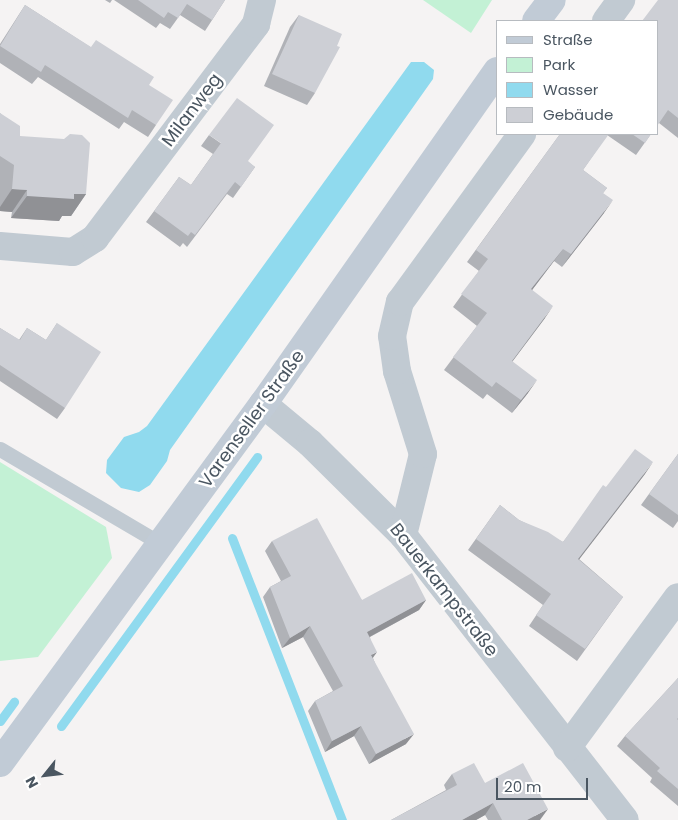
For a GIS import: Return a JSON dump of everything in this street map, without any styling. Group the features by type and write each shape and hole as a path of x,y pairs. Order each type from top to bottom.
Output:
{"main road":[{"path":"537,20 552,0"},
{"name":"Varenseller Straße","path":"0,763 263,404 496,72"}],"street":[{"name":"Milanweg","path":"0,246 73,252 95,238 256,24 262,0"},
{"path":"607,20 622,0"},
{"path":"403,534 423,454 397,371 392,336 400,302 521,135"},
{"name":"Bauerkampstraße","path":"263,404 310,443 403,534 567,748 617,818"},
{"path":"567,748 678,597"}],"lane":[{"path":"0,449 161,544"}],"green space":[{"path":"423,0 492,0 471,33"},
{"path":"0,462 106,527 112,558 38,657 0,661"}],"water":[{"path":"411,62 424,62 434,70 433,79 170,450 167,461 150,485 139,492 121,488 106,473 107,460 124,437 139,432 147,426"}],"building":[{"path":"138,0 225,0 212,20 187,4 178,18 168,12 164,18"},
{"path":"658,0 678,0 678,118 668,110 658,125 658,20 643,20"},
{"path":"25,5 91,47 96,40 154,77 149,85 173,100 156,125 132,110 128,118 45,65 41,72 0,46"},
{"path":"299,15 342,34 337,46 340,47 315,93 272,74"},
{"path":"237,98 274,125 248,161 255,167 241,187 235,182 195,235 191,232 188,236 154,211 179,177 191,185 221,143 209,135"},
{"path":"0,113 20,126 20,136 64,139 70,134 82,135 90,143 86,194 74,194 74,199 27,196 27,190 12,189 14,165 0,156"},
{"path":"559,135 608,135 583,170 607,188 603,193 613,200 571,254 563,249 531,289 553,306 512,361 537,380 521,400 496,382 492,387 453,357 487,313 461,294 488,259 476,250"},
{"path":"633,135 650,135 645,143"},
{"path":"57,323 101,352 65,408 0,365 0,328 20,340 27,328 46,340"},
{"path":"635,449 653,462 578,559 623,597 585,649 536,615 551,594 476,539 500,505 519,520 548,532 563,542 603,485 606,487"},
{"path":"678,454 678,515 649,494"},
{"path":"317,518 362,600 412,573 426,600 367,632 377,652 371,655 414,734 376,754 361,726 332,741 315,701 343,686 310,626 290,638 270,587 291,576 272,541"},
{"path":"678,678 678,789 657,771 660,768 625,736"},
{"path":"474,763 485,783 523,763 548,809 527,820 502,820 493,803 462,820 391,820 457,785 452,774"}],"waterway":[{"path":"61,726 257,457"},
{"path":"232,538 342,820"},
{"path":"0,721 14,702"}]}
